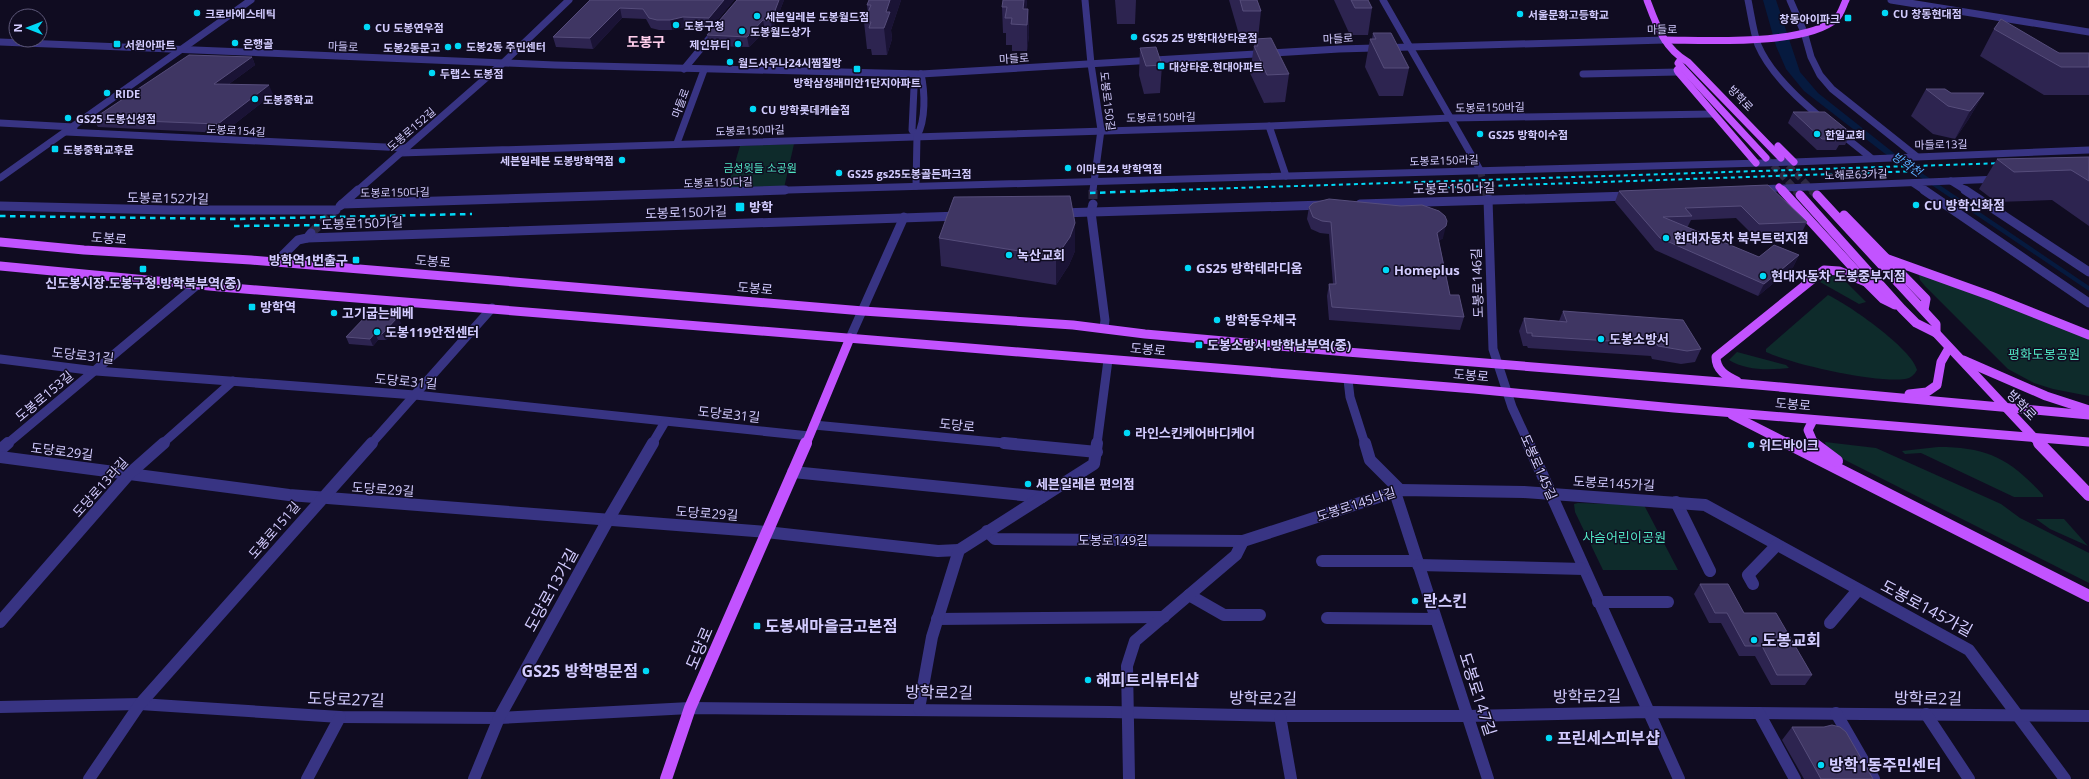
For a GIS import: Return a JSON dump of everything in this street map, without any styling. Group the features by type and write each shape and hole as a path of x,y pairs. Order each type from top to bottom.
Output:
{"main road":[{"name":"방학로","path":"1647,0 1658,28 1680,66 1766,158"},
{"path":"1801,33 1828,25 1837,18 1846,0"},
{"name":"마들로","path":"1665,40 1756,38 1801,33"},
{"name":"방학로","path":"1680,66 1688,62 1781,158"},
{"path":"1680,66 1712,114 1756,163"},
{"path":"1695,69 1706,74 1717,84 1794,162"},
{"path":"1779,187 1883,299 1902,309"},
{"name":"방학로","path":"1817,191 1936,324 1936,333"},
{"path":"1817,191 1888,259 1926,299 1924,310"},
{"name":"방학로","path":"1800,195 1902,309 1916,323 1936,333 2004,407 2089,495"},
{"name":"도봉로","path":"0,242 863,311 1104,328 1145,334 1498,365 1746,384 2089,415"},
{"path":"1888,259 1991,296 2089,335"},
{"name":"도봉로","path":"0,266 197,285 1507,392 1813,420 2089,442"},
{"path":"1746,384 1722,373 1715,362 1716,357 1824,270 1839,271 1866,282"},
{"name":"도당로","path":"666,779 690,708 766,532 794,472 850,338"},
{"path":"1879,396 1928,392 1937,385 1940,375 1940,362 1949,348"},
{"path":"1958,358 2046,396 2089,410"},
{"path":"1727,412 2089,596"},
{"path":"1813,420 1808,430 1809,436 1818,450 1832,459 2089,588"}],"street":[{"path":"0,178 74,127 251,0"},
{"path":"503,63 569,0"},
{"name":"도봉로150길","path":"1084,0 1091,64 1101,130 1094,186"},
{"path":"1383,0 1480,170"},
{"path":"1748,0 1756,38 1774,72 1786,86 1871,158"},
{"path":"1790,0 1801,33 1820,75 1832,89 1913,156"},
{"path":"1891,0 2089,32"},
{"name":"마들로","path":"684,69 721,23"},
{"path":"2037,24 2053,24 2089,29"},
{"path":"2037,24 2089,36"},
{"name":"마들로","path":"0,42 704,70 921,74 1409,46 1665,40"},
{"name":"도봉로152길","path":"338,209 503,63"},
{"path":"1584,74 1680,66"},
{"name":"마들로","path":"677,143 704,70"},
{"path":"916,186 917,136 921,129 924,87 921,74"},
{"name":"도봉로150바길","path":"1101,130 1269,126 1451,118 1712,114"},
{"path":"0,123 74,127"},
{"path":"1269,126 1286,176"},
{"name":"도봉로150마길","path":"403,151 1101,130"},
{"name":"도봉로154길","path":"66,132 403,151"},
{"name":"마들로13길","path":"1794,162 1887,157 2089,150"},
{"name":"도봉로150라길","path":"1094,186 1286,176 1794,162"},
{"path":"1949,181 2006,179"},
{"path":"1949,181 2089,272"},
{"name":"노해로63가길","path":"1817,191 1917,182 1949,181"},
{"path":"1917,182 2089,303"},
{"name":"도봉로150다길","path":"338,209 916,186 1094,186"},
{"path":"1748,190 1779,187 1817,191"},
{"name":"도봉로150나길","path":"1347,204 1639,196"},
{"name":"도봉로146길","path":"1488,199 1490,309 1493,349 1498,365"},
{"path":"1053,214 1092,208 1331,205"},
{"name":"도봉로152가길","path":"0,206 138,211 338,209"},
{"path":"1092,208 1105,320 1104,328"},
{"name":"도봉로150가길","path":"275,263 298,240 310,235 968,216"},
{"path":"850,338 904,217"},
{"name":"도봉로153길","path":"0,450 197,285"},
{"name":"도봉로151길","path":"89,779 140,704 321,498 415,396 492,308"},
{"name":"도당로31길","path":"0,359 96,371 415,396 666,422 812,430"},
{"path":"766,532 938,551 959,550 1094,464 1097,452 1108,360"},
{"name":"도봉로145길","path":"1498,365 1507,392 1550,494 1679,779"},
{"name":"도봉로147길","path":"1348,380 1350,397 1370,460 1398,491 1417,563 1488,779"},
{"name":"도당로13라길","path":"0,622 129,474 233,381"},
{"name":"도당로13가길","path":"474,779 499,718 608,520 666,422"},
{"name":"도당로","path":"812,430 1097,452"},
{"name":"도당로29길","path":"0,457 321,498 766,532"},
{"path":"794,472 1042,497"},
{"name":"도봉로145나길","path":"1243,540 1398,491 1550,494"},
{"name":"도봉로145가길","path":"1550,494 1705,505 1969,650 2019,716"},
{"path":"1676,502 1710,571"},
{"name":"도봉로149길","path":"987,531 995,539 1243,540"},
{"path":"1129,779 1127,666 1135,642 1236,555 1243,540"},
{"path":"1753,584 1748,575 1777,545"},
{"path":"919,709 932,637 959,550"},
{"path":"1322,561 1584,569"},
{"path":"1830,623 1858,590"},
{"path":"1189,595 1224,615 1260,615"},
{"path":"1598,602 1668,602"},
{"path":"937,618 1164,617"},
{"path":"1326,618 1435,619"},
{"name":"도당로27길","path":"0,707 140,704 340,717 499,718 690,708"},
{"name":"방학로2길","path":"690,708 919,709 1280,716 1467,716 1648,712 2089,716"},
{"path":"1759,713 1795,779"},
{"path":"1836,713 1874,779"},
{"path":"1926,714 1969,779"},
{"path":"1280,716 1291,779"},
{"path":"2019,716 2066,779"},
{"path":"307,779 340,717"}],"green space":[{"name":"금성윗들 소공원","path":"794,144 784,188 727,190 740,146"},
{"path":"1827,275 1842,278 1866,302 1859,304 1820,282"},
{"name":"평화도봉공원","path":"1919,275 1924,275 2089,338 2089,396 2053,389 2034,383 2008,369 1925,286 1920,280"},
{"path":"1828,295 1864,317 1904,350 1917,370 1913,375 1905,379 1892,380 1856,376 1795,362 1766,352 1766,349"},
{"path":"1737,352 1786,365 1789,368 1758,369 1736,364 1729,360"},
{"path":"1825,442 1876,448 2001,504 2020,518 2089,553 2089,583 1841,458 1826,446"},
{"path":"1938,447 1970,449 1984,452 1996,457 2008,464 2031,482 2043,495 2043,497 2014,497 1921,453 1905,454 1902,451"},
{"name":"사슴어린이공원","path":"1574,504 1644,505 1678,570 1603,570 1575,512"},
{"path":"2036,519 2064,519 2088,546 2050,529"}],"water":[{"name":"방학천","path":"1763,0 1776,0 1800,72 1818,93 1904,161 2089,286 2089,291 1884,153 1804,91 1786,69 1776,46"}],"building":[{"name":"도봉구청","path":"590,0 724,0 709,18 683,17 670,20 657,20 649,18 643,9 620,8 590,38 553,37"},
{"name":"도봉월드상가","path":"737,0 779,0 771,21 763,20 747,37 707,35"},
{"path":"869,0 890,0 886,12 890,12 884,28 869,28 871,22 864,22 871,5 867,5"},
{"path":"1003,0 1024,0 1023,9 1028,9 1027,25 1011,24 1012,18 1005,18 1007,7 1002,7"},
{"path":"1240,0 1257,0 1261,11 1243,11"},
{"path":"1351,0 1368,0 1372,8 1355,8"},
{"path":"2001,19 2059,53 2089,53 2089,67 2061,67 1994,29"},
{"path":"1373,33 1391,33 1409,68 1384,68 1370,39 1376,39"},
{"path":"1271,38 1289,74 1267,75 1254,46 1258,46 1255,39"},
{"path":"1156,47 1162,65 1146,66 1140,48"},
{"path":"189,55 252,57 214,84 269,85 218,124 93,119"},
{"path":"1926,89 1945,89 1951,93 1984,93 1970,111 1948,106"},
{"path":"1793,112 1825,112 1851,133 1835,133 1841,139 1822,139"},
{"path":"2089,157 2089,181 2071,170 2014,172 1997,159"},
{"path":"1768,185 1807,222 1759,224 1741,206 1685,208 1692,216 1663,217 1759,257 1774,245 1799,255 1764,284 1660,238 1619,191"},
{"path":"1070,196 1075,223 1070,237 1056,257 939,238 954,197"},
{"name":"Homeplus","path":"1329,199 1401,206 1422,205 1439,211 1445,216 1447,221 1446,226 1437,233 1450,295 1459,295 1464,317 1332,307 1329,284 1336,284 1331,222 1322,221 1313,217 1309,207 1313,203"},
{"path":"1563,311 1683,320 1701,349 1687,351 1658,346 1657,344 1532,336 1532,333 1527,333 1524,318 1567,322"},
{"path":"367,315 398,317 382,334 375,333 370,339 346,337"},
{"path":"1700,584 1728,584 1744,613 1776,613 1812,675 1777,675 1762,646 1745,646 1727,613 1715,613"},
{"path":"1832,725 1840,727 1846,732 1873,779 1821,779 1792,727 1824,727"}],"tunnel":[{"path":"1766,158 1797,191"},
{"path":"1781,158 1813,191"},
{"path":"1480,170 1486,191"},
{"path":"1093,190 1093,204"},
{"path":"1486,190 1488,199"},
{"path":"1813,191 1817,195"},
{"path":"312,232 334,212"}],"railway":[{"path":"1144,191 2005,163"},
{"path":"1431,188 1919,171"},
{"path":"1090,193 1175,190"},
{"path":"0,216 236,219 472,214"},
{"path":"234,226 334,225"}],"place":[{"name":"크로바에스테틱","path":"197,13"},
{"name":"CU 창동현대점","path":"1885,13"},
{"name":"서울문화고등학교","path":"1520,14"},
{"name":"세븐일레븐 도봉월드점","path":"757,16"},
{"name":"창동아이파크","path":"1848,18"},
{"name":"도봉구청","path":"676,25"},
{"name":"CU 도봉연우점","path":"367,27"},
{"name":"도봉월드상가","path":"742,31"},
{"name":"GS25 25 방학대상타운점","path":"1134,37"},
{"name":"은행골","path":"235,43"},
{"name":"서원아파트","path":"117,44"},
{"name":"제인뷰티","path":"738,44"},
{"name":"도봉2동 주민센터","path":"458,46"},
{"name":"도봉2동문고","path":"448,47"},
{"name":"월드사우나24시찜질방","path":"730,62"},
{"name":"대상타운.현대아파트","path":"1161,66"},
{"name":"방학삼성래미안1단지아파트","path":"857,69"},
{"name":"두랩스 도봉점","path":"432,73"},
{"name":"RIDE","path":"107,93"},
{"name":"도봉중학교","path":"255,99"},
{"name":"CU 방학롯데캐슬점","path":"753,109"},
{"name":"GS25 도봉신성점","path":"68,118"},
{"name":"GS25 방학이수점","path":"1480,134"},
{"name":"한일교회","path":"1817,134"},
{"name":"도봉중학교후문","path":"55,149"},
{"name":"세븐일레븐 도봉방학역점","path":"622,160"},
{"name":"이마트24 방학역점","path":"1068,168"},
{"name":"GS25 gs25도봉골든파크점","path":"839,173"},
{"name":"CU 방학신화점","path":"1916,205"},
{"name":"방학","path":"740,207"},
{"name":"현대자동차 북부트럭지점","path":"1666,238"},
{"name":"녹산교회","path":"1009,255"},
{"name":"방학역1번출구","path":"356,260"},
{"name":"GS25 방학테라디움","path":"1188,268"},
{"name":"신도봉시장.도봉구청.방학북부역(중)","path":"143,269"},
{"name":"Homeplus","path":"1386,270"},
{"name":"현대자동차 도봉중부지점","path":"1763,276"},
{"name":"방학역","path":"252,307"},
{"name":"고기굽는베베","path":"334,313"},
{"name":"방학동우체국","path":"1217,320"},
{"name":"도봉119안전센터","path":"377,332"},
{"name":"도봉소방서","path":"1601,339"},
{"name":"도봉소방서.방학남부역(중)","path":"1199,345"},
{"name":"라인스킨케어바디케어","path":"1127,433"},
{"name":"위드바이크","path":"1751,445"},
{"name":"세븐일레븐 편의점","path":"1028,484"},
{"name":"란스킨","path":"1415,601"},
{"name":"도봉새마을금고본점","path":"757,626"},
{"name":"도봉교회","path":"1754,640"},
{"name":"GS25 방학명문점","path":"646,671"},
{"name":"해피트리뷰티샵","path":"1088,680"},
{"name":"프린세스피부샵","path":"1549,738"},
{"name":"방학1동주민센터","path":"1821,765"}],"district":[{"name":"도봉구","path":"646,41"}]}
